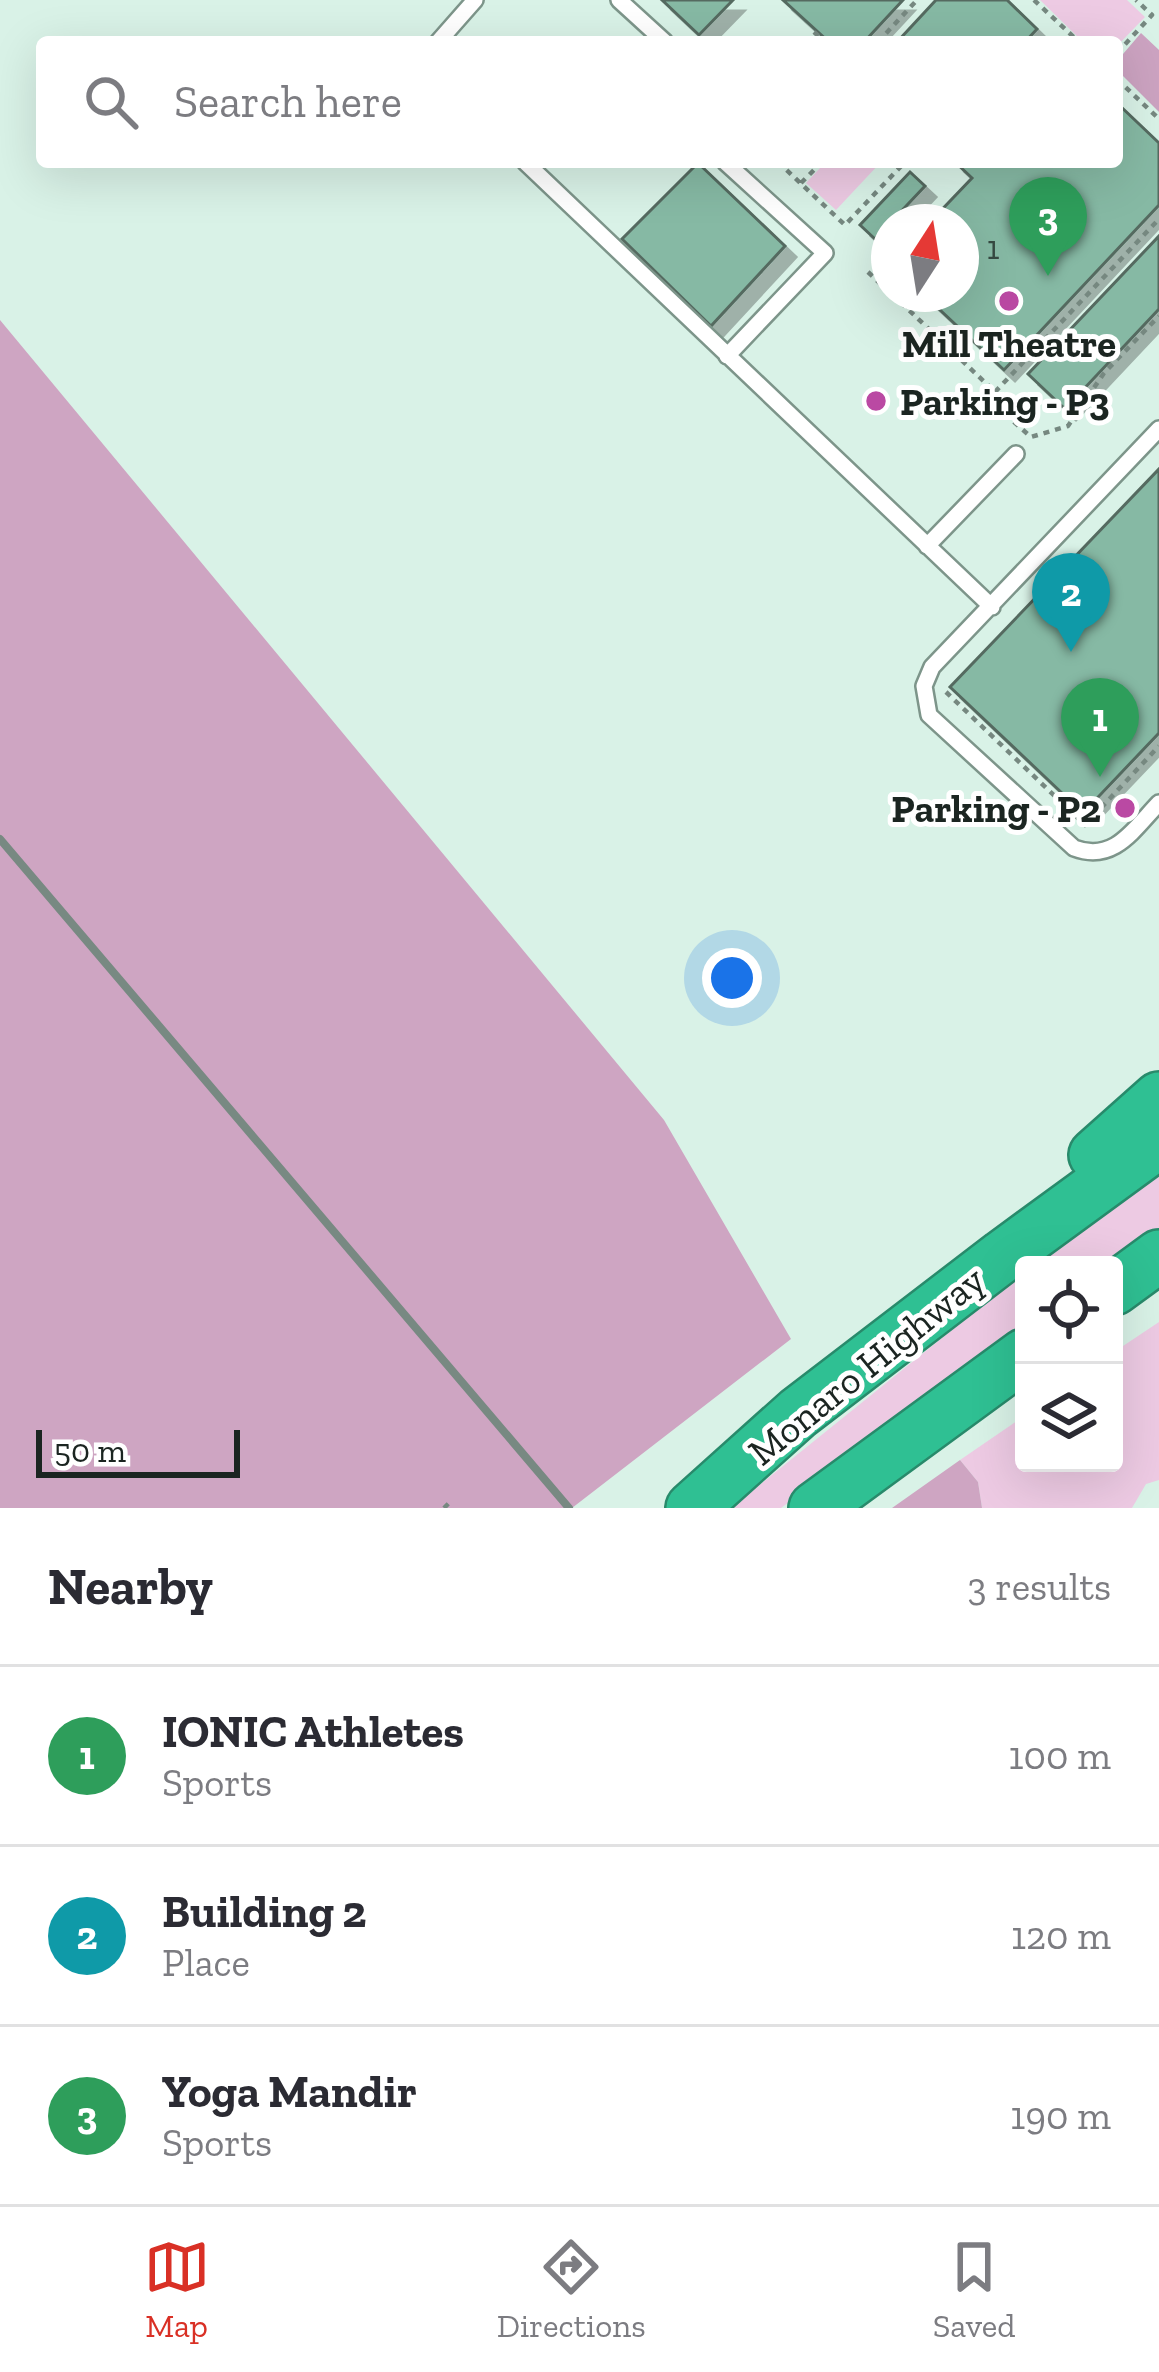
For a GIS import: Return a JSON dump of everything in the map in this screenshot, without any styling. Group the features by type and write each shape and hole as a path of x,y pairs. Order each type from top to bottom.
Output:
{"highway":[{"path":"1003,1256 1018,1225 1159,1098"},
{"name":"Monaro Highway","path":"692,1508 798,1414 1159,1142"},
{"path":"1123,1282 1159,1256"},
{"path":"1123,1318 1159,1294"},
{"name":"Monaro Highway","path":"815,1508 1015,1362"},
{"path":"854,1508 1015,1393"}],"lane":[{"path":"443,36 475,0"},
{"path":"619,0 658,36"},
{"path":"531,168 992,607"},
{"path":"727,356 825,254 731,168"},
{"path":"1159,429 927,675 929,716 1074,848 1090,854 1112,851 1159,803"},
{"path":"927,546 1016,454"}],"path":[{"path":"884,36 917,0"},
{"path":"1034,0 1073,36"},
{"path":"1123,47 1153,15 1136,0"},
{"path":"814,32 818,36"},
{"path":"1123,85 1159,119"},
{"path":"784,168 844,225 899,168"},
{"path":"801,184 816,168"},
{"path":"995,392 1159,219"},
{"path":"868,272 871,275"},
{"path":"910,312 995,392 996,406 1031,437 1068,427 1104,373 1159,316"},
{"path":"938,684 1085,825 1159,746"}],"shaded area":[{"path":"1040,0 1127,0 1145,17 1123,40 1123,36 1077,36"},
{"path":"1141,33 1159,50 1159,112 1123,76 1123,54"},
{"path":"820,168 875,168 836,210 806,183"},
{"path":"0,320 664,1120 791,1339 572,1508 0,1508"},
{"path":"1159,1166 1159,1228 1121,1256 1044,1256"},
{"path":"1015,1279 1015,1335 781,1508 731,1508"},
{"path":"1159,1322 1159,1480 1146,1484 1132,1508 982,1508 978,1482 960,1460 1015,1422 1015,1472 1123,1472 1123,1346"},
{"path":"960,1460 978,1482 982,1508 892,1508"}],"building":[{"path":"662,0 733,0 699,35"},
{"path":"783,0 903,0 870,36 822,36"},
{"path":"936,0 1007,0 1037,29 1031,36 903,36"},
{"path":"1123,109 1159,143 1159,205 1004,370 942,312 979,312 979,204 947,204 972,178 961,168 1123,168"},
{"path":"693,168 703,168 785,246 711,326 622,239"},
{"path":"910,172 925,186 908,204 880,204"},
{"path":"871,213 871,235 860,225"},
{"path":"1159,236 1159,309 1065,409 1028,374"},
{"path":"1159,469 1159,733 1083,813 950,687"}],"railway":[{"path":"0,839 569,1508"}],"place":[{"name":"Yoga Mandir","path":"1048,276"},
{"name":"Mill Theatre","path":"1009,301"},
{"name":"Parking - P3","path":"876,401"},
{"name":"Building 2","path":"1071,652"},
{"name":"IONIC Athletes","path":"1100,777"},
{"name":"Parking - P2","path":"1125,808"}]}
